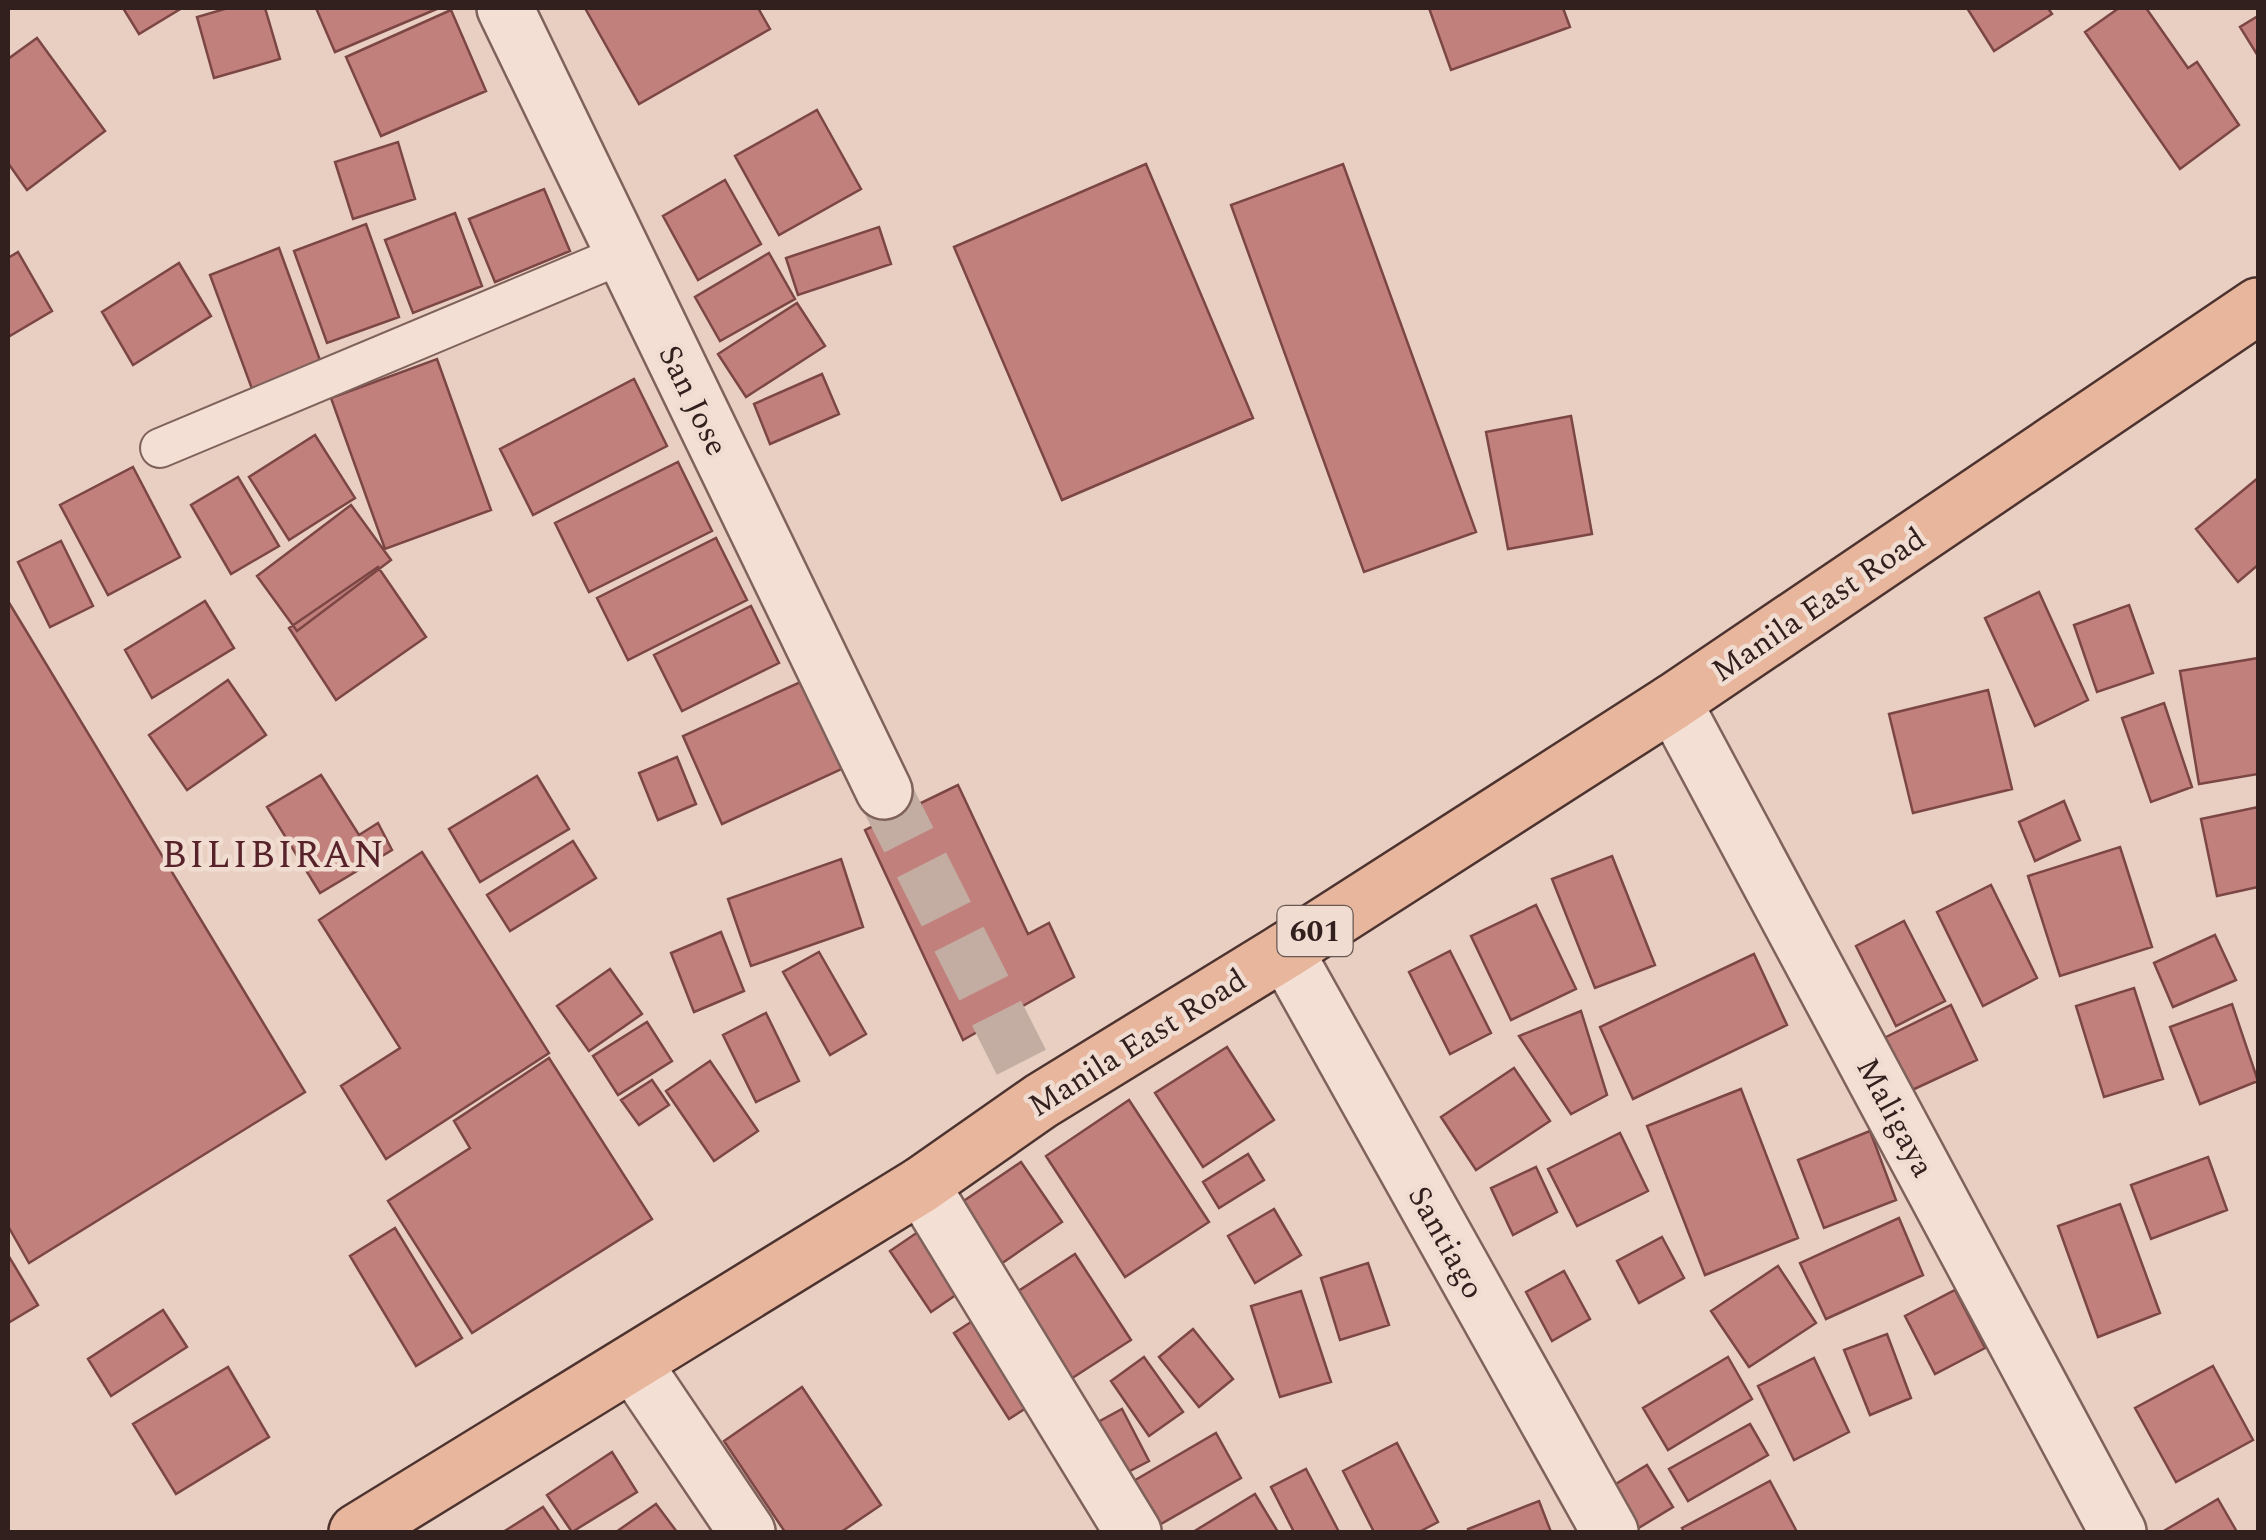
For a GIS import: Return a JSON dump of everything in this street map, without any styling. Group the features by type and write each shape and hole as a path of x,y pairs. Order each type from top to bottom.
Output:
{"main road":[{"name":"Manila East Road","path":"357,1532 921,1185 1041,1101 1285,951 1673,702 2258,306"}],"street":[{"name":"San Jose","path":"505,8 884,791"},
{"name":"Maligaya","path":"1673,702 2118,1532"},
{"name":"Santiago","path":"1285,951 1610,1532"},
{"path":"921,1185 1134,1532"},
{"path":"633,1363 747,1532"}],"lane":[{"path":"160,448 623,254"}],"building":[{"path":"123,8 182,8 139,34"},
{"path":"228,8 265,8 280,59 214,78 197,17"},
{"path":"316,8 439,8 335,52"},
{"path":"585,8 758,8 770,29 639,104"},
{"path":"1429,8 1563,8 1570,27 1451,70"},
{"path":"1967,8 2048,8 2052,14 1994,51"},
{"path":"2119,8 2146,8 2188,68 2197,62 2239,125 2180,169 2085,32"},
{"path":"451,10 486,91 381,136 346,57"},
{"path":"2258,16 2258,56 2240,27"},
{"path":"37,38 105,131 27,190 8,163 8,59"},
{"path":"817,110 861,189 779,235 735,156"},
{"path":"398,142 415,199 353,219 335,162"},
{"path":"1146,164 1253,418 1062,500 954,247"},
{"path":"1343,164 1476,532 1364,572 1231,205"},
{"path":"725,180 761,244 698,280 663,216"},
{"path":"544,189 570,251 495,282 469,219"},
{"path":"455,213 482,286 413,313 385,240"},
{"path":"366,224 399,317 327,343 294,251"},
{"path":"879,227 891,264 798,295 786,258"},
{"path":"279,248 321,363 252,389 210,275"},
{"path":"18,252 52,311 8,337 8,258"},
{"path":"769,253 795,299 720,341 695,297"},
{"path":"179,263 211,316 133,365 102,312"},
{"path":"797,303 825,346 746,397 718,354"},
{"path":"437,359 491,510 385,549 331,398"},
{"path":"822,374 839,414 770,444 754,404"},
{"path":"634,379 667,446 533,515 500,449"},
{"path":"1571,416 1592,534 1508,549 1486,432"},
{"path":"315,435 355,498 289,540 249,477"},
{"path":"678,462 712,531 589,592 555,523"},
{"path":"133,467 180,557 108,595 60,505"},
{"path":"238,477 279,546 231,574 191,505"},
{"path":"2258,478 2258,565 2238,582 2196,529"},
{"path":"351,505 391,560 297,631 257,576"},
{"path":"716,538 747,600 628,660 597,598"},
{"path":"61,541 93,606 50,627 18,562"},
{"path":"378,567 426,637 336,700 289,628"},
{"path":"2039,592 2088,700 2035,726 1985,618"},
{"path":"8,601 305,1092 29,1263 8,1226"},
{"path":"205,601 234,648 152,698 125,650"},
{"path":"2129,605 2153,673 2097,692 2074,625"},
{"path":"751,606 779,663 682,711 654,655"},
{"path":"2258,658 2258,774 2199,784 2180,671"},
{"path":"228,680 266,735 187,790 149,735"},
{"path":"805,680 844,768 722,824 683,736"},
{"path":"1988,690 2012,789 1913,813 1889,714"},
{"path":"2164,703 2192,787 2151,802 2122,718"},
{"path":"677,757 696,804 658,820 639,773"},
{"path":"321,775 359,835 378,823 392,850 320,893 267,807"},
{"path":"537,776 569,829 480,882 449,829"},
{"path":"958,785 1028,934 1049,923 1074,977 963,1040 865,830"},
{"path":"2064,801 2080,840 2035,861 2019,822"},
{"path":"2258,807 2258,887 2217,896 2201,819"},
{"path":"573,841 596,878 510,931 487,895"},
{"path":"2120,847 2152,947 2060,976 2028,876"},
{"path":"422,852 549,1053 386,1159 341,1086 400,1048 319,920"},
{"path":"1612,856 1655,965 1595,988 1552,879"},
{"path":"841,859 863,927 751,966 728,899"},
{"path":"1991,885 2037,978 1983,1006 1937,912"},
{"path":"1536,905 1576,989 1511,1020 1471,936"},
{"path":"1904,921 1945,1001 1896,1026 1856,946"},
{"path":"721,932 744,991 694,1012 671,953"},
{"path":"2215,935 2236,980 2173,1007 2154,963"},
{"path":"1450,951 1491,1033 1450,1054 1409,972"},
{"path":"819,952 866,1034 830,1055 783,972"},
{"path":"1754,954 1787,1025 1633,1099 1600,1027"},
{"path":"610,969 642,1014 589,1051 557,1006"},
{"path":"2134,988 2163,1079 2104,1097 2076,1006"},
{"path":"2232,1004 2258,1081 2200,1104 2170,1027"},
{"path":"1951,1005 1977,1060 1910,1091 1884,1038"},
{"path":"1581,1011 1607,1095 1571,1114 1519,1036"},
{"path":"766,1013 799,1081 756,1102 723,1035"},
{"path":"647,1022 672,1061 618,1095 593,1056"},
{"path":"1227,1047 1274,1120 1203,1167 1155,1093"},
{"path":"549,1058 652,1219 472,1333 388,1201 470,1148 454,1121"},
{"path":"710,1061 758,1131 714,1161 666,1091"},
{"path":"1514,1068 1550,1121 1476,1170 1441,1117"},
{"path":"652,1080 669,1105 639,1125 621,1100"},
{"path":"1741,1089 1798,1238 1705,1275 1647,1126"},
{"path":"1129,1100 1209,1222 1125,1277 1046,1156"},
{"path":"1870,1131 1896,1200 1824,1228 1798,1160"},
{"path":"1620,1133 1648,1191 1577,1226 1548,1169"},
{"path":"1248,1154 1264,1180 1219,1208 1203,1182"},
{"path":"2208,1157 2227,1210 2151,1239 2131,1185"},
{"path":"1021,1162 1062,1222 931,1312 890,1251"},
{"path":"1536,1167 1557,1212 1513,1235 1491,1188"},
{"path":"2120,1204 2160,1313 2098,1337 2058,1226"},
{"path":"1274,1209 1301,1255 1255,1283 1228,1236"},
{"path":"1899,1218 1923,1275 1826,1319 1800,1263"},
{"path":"395,1228 462,1338 416,1366 350,1256"},
{"path":"1662,1237 1684,1278 1639,1303 1617,1261"},
{"path":"1075,1254 1131,1340 1009,1419 954,1333"},
{"path":"8,1255 38,1305 8,1323"},
{"path":"1368,1263 1389,1325 1340,1340 1321,1278"},
{"path":"1778,1266 1816,1323 1749,1367 1711,1311"},
{"path":"1564,1271 1590,1319 1552,1341 1526,1292"},
{"path":"1955,1290 1985,1348 1935,1374 1905,1316"},
{"path":"1301,1291 1331,1382 1280,1397 1251,1306"},
{"path":"163,1310 187,1347 111,1396 88,1359"},
{"path":"1193,1329 1233,1379 1199,1407 1159,1357"},
{"path":"1887,1334 1911,1398 1870,1415 1844,1350"},
{"path":"1144,1357 1183,1412 1149,1436 1111,1381"},
{"path":"1728,1357 1752,1399 1668,1450 1643,1408"},
{"path":"1814,1358 1849,1432 1794,1460 1758,1386"},
{"path":"2213,1366 2253,1440 2176,1482 2135,1408"},
{"path":"228,1367 269,1437 176,1494 133,1424"},
{"path":"802,1387 881,1505 841,1532 785,1532 724,1441"},
{"path":"1122,1409 1149,1461 1124,1474 1098,1422"},
{"path":"1750,1424 1768,1455 1688,1501 1669,1469"},
{"path":"1216,1433 1241,1478 1147,1532 1089,1507"},
{"path":"1397,1443 1438,1522 1419,1532 1374,1532 1343,1471"},
{"path":"612,1452 637,1492 572,1532 547,1495"},
{"path":"1647,1465 1673,1507 1632,1532 1606,1490"},
{"path":"1306,1469 1339,1532 1294,1532 1271,1487"},
{"path":"1770,1481 1797,1532 1684,1532 1682,1528"},
{"path":"1255,1494 1278,1532 1193,1532"},
{"path":"2218,1499 2237,1532 2162,1532"},
{"path":"1539,1501 1551,1532 1469,1532 1468,1529"},
{"path":"656,1504 677,1532 616,1532"},
{"path":"543,1507 560,1532 503,1532"}],"tunnel":[{"path":"884,791 1041,1101"}],"district":[{"name":"BILIBIRAN","path":"274,854"}]}
